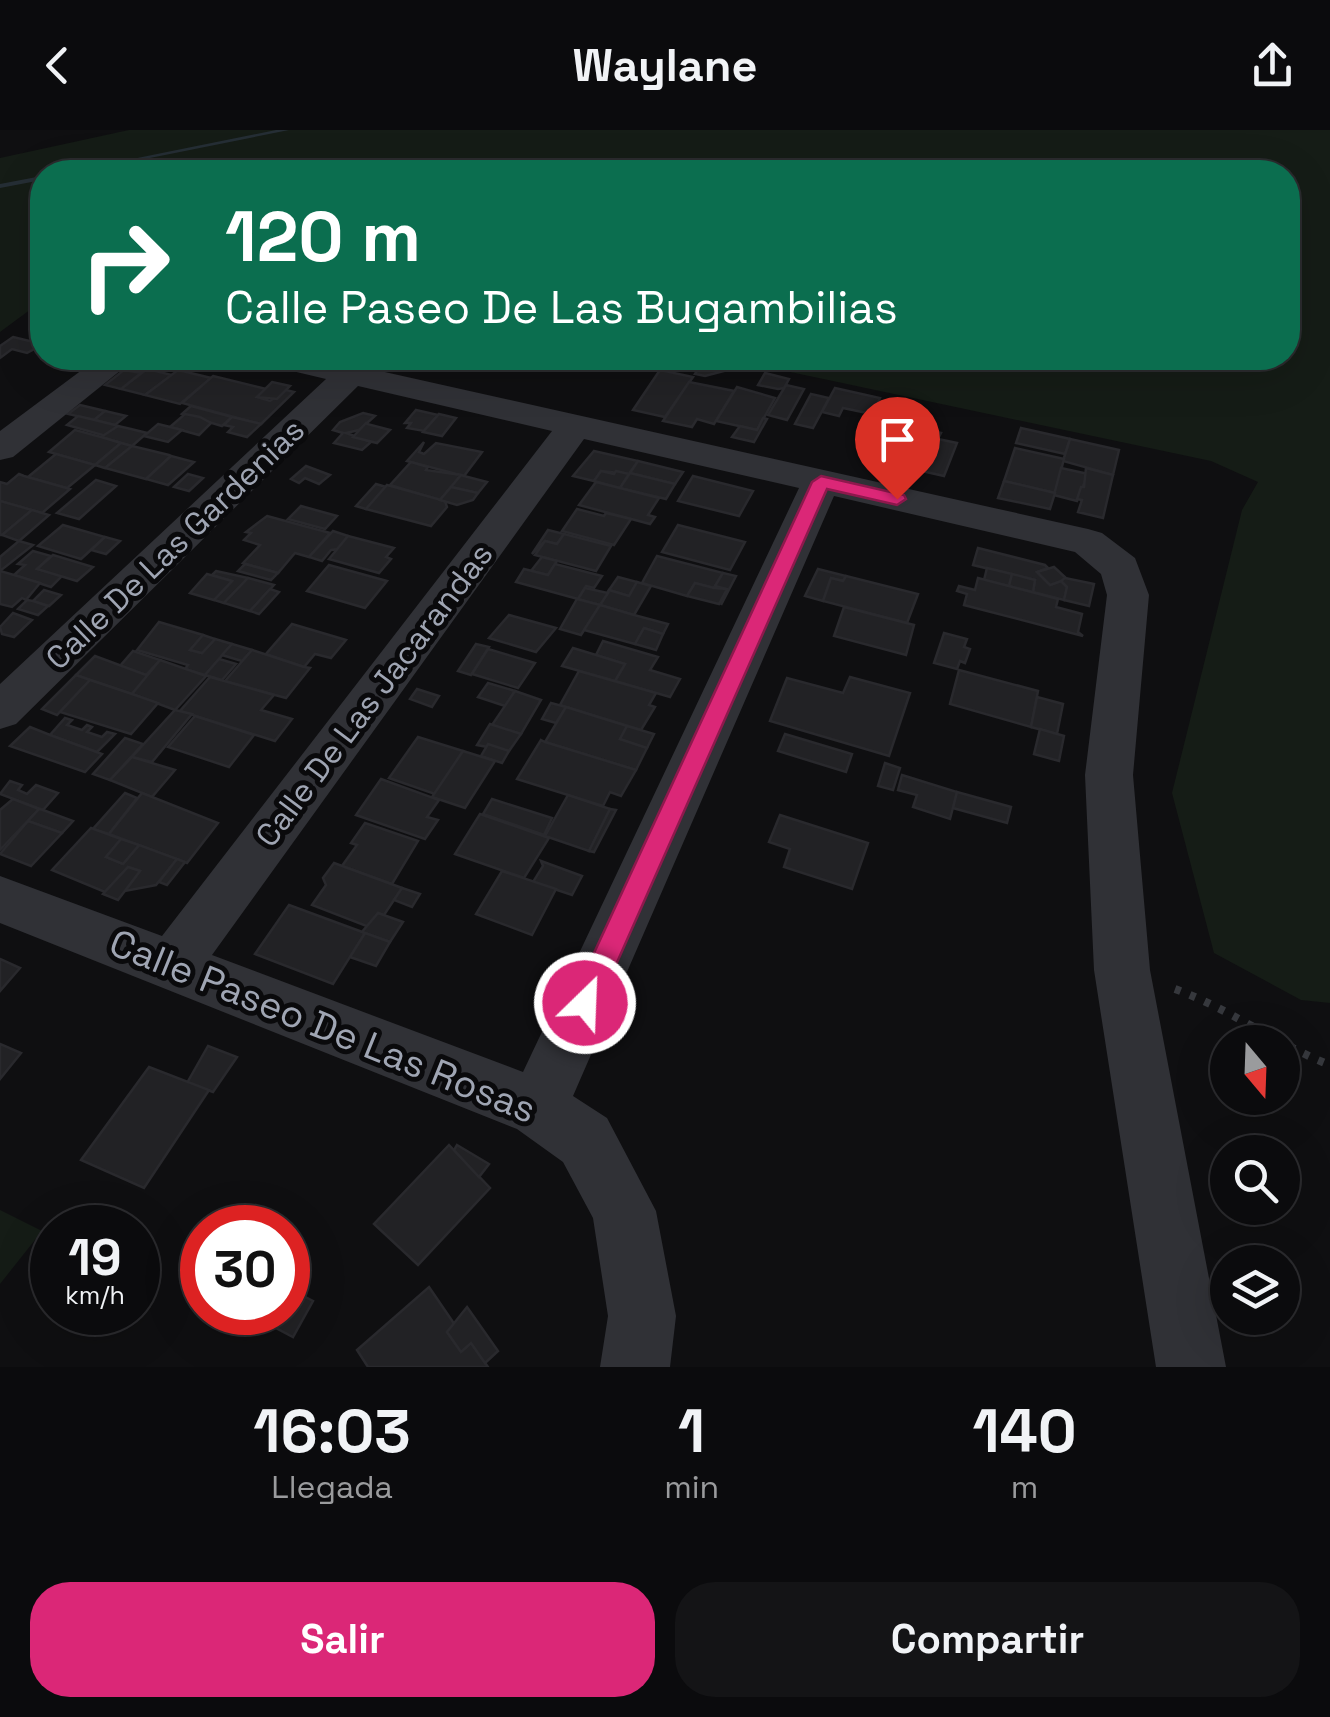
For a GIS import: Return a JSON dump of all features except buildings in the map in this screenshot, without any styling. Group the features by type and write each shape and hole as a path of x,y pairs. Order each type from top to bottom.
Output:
{"street":[{"path":"0,449 103,370"},
{"path":"329,370 1088,542 1120,568 1128,595 1108,775 1122,970 1190,1367"},
{"name":"Calle De Las Gardenias","path":"0,712 350,375"},
{"name":"Calle De Las Jacarandas","path":"173,965 575,426"},
{"path":"538,1107 821,482"},
{"name":"Calle Paseo De Las Rosas","path":"0,900 538,1107 585,1140 624,1211 642,1316 635,1367"}],"path":[{"path":"1122,970 1211,1002 1301,1054 1330,1065"}],"shaded area":[{"path":"129,130 1330,130 1330,1003 1301,1000 1214,953 1172,793 1242,510 1258,482 1211,461 781,370 1300,370 1300,160 30,160 30,310 0,332 0,158"},
{"path":"0,1210 30,1225 30,1246 0,1284"}],"waterway":[{"path":"133,160 286,130"},
{"path":"0,186 30,180"}],"route":[{"path":"585,1003 821,482 897,499"}]}
